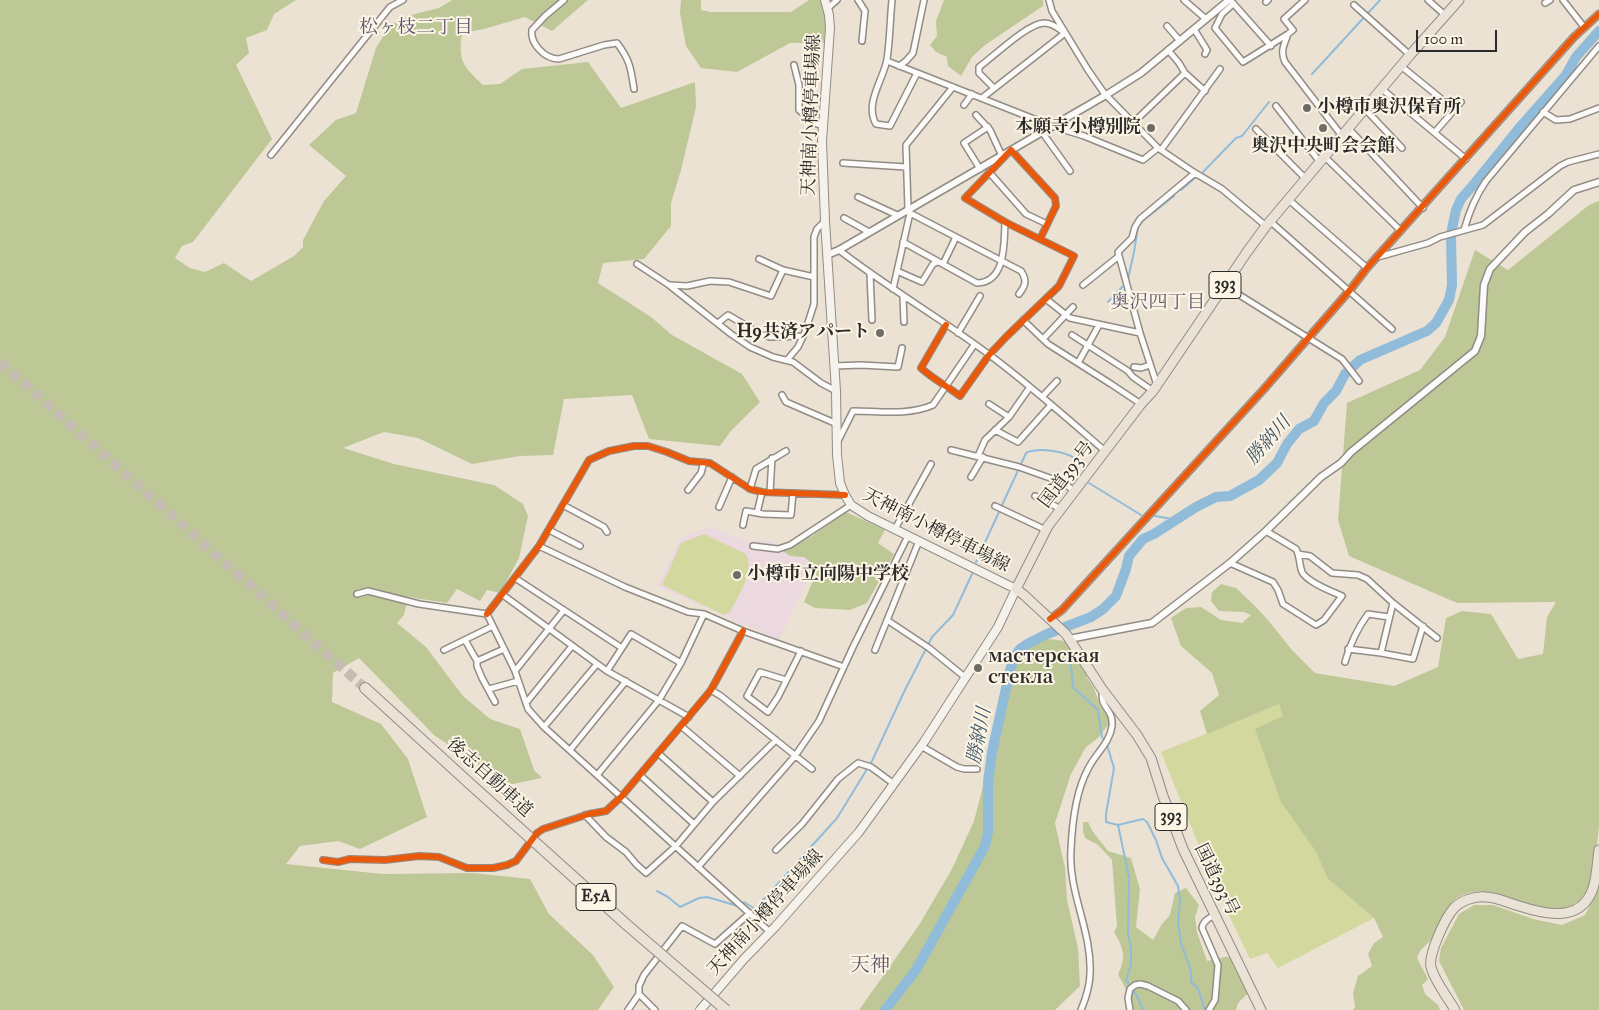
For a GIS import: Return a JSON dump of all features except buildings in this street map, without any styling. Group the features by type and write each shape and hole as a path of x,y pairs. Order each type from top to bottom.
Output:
{"highway":[{"name":"国道393号","path":"1261,1010 1183,849 1151,758 1068,637 1016,589 1046,530 1074,491 1155,388 1268,224 1410,55 1459,0"},
{"name":"後志自動車道","path":"364,690 674,970 721,1010"},
{"name":"後志自動車道","path":"467,784 726,1010"},
{"path":"1455,1010 1431,969 1430,961 1436,943 1454,909 1467,900 1488,896 1549,914 1570,912 1580,907 1592,891 1599,850"}],"main road":[{"name":"天神南小樽停車場線","path":"700,1010 744,958 770,932 860,832 966,678 998,627 1016,589 868,516 851,505 840,483 825,221 823,126 830,28 826,4"}],"street":[{"path":"271,154 390,7 403,0"},
{"path":"564,0 532,30 532,38 543,54 552,59 559,59 604,45 616,44 623,51 630,64 634,89"},
{"path":"826,4 837,0"},
{"path":"858,0 865,11 862,41"},
{"path":"892,0 887,61 874,95 873,118 876,124 890,126 917,72"},
{"path":"899,66 906,62 913,53 924,0"},
{"path":"1050,0 1052,11 1064,33 1106,95 1159,149 1222,189 1268,224 1350,290 1392,328"},
{"path":"1184,0 1206,20"},
{"path":"1229,1 1215,28 1244,62 1293,30 1284,20 1305,0"},
{"path":"1428,0 1446,16"},
{"path":"1563,0 1584,27"},
{"path":"827,255 839,250 897,215 909,211 1141,73 1229,1"},
{"path":"1229,1 1271,46"},
{"path":"1354,5 1410,55"},
{"path":"1051,620 1076,596 1252,402 1400,231 1423,208 1584,27 1599,14"},
{"path":"994,88 979,73 979,68 1021,34 1038,24 1046,23 1056,26 1064,33"},
{"path":"1167,26 1180,41"},
{"path":"1194,29 1207,50 1205,54"},
{"path":"982,98 1064,33"},
{"path":"1288,34 1282,49 1285,62 1345,132 1423,208"},
{"path":"1464,230 1469,212 1486,181 1599,46"},
{"path":"1168,50 1185,74 1205,91"},
{"path":"887,61 1143,160 1159,149 1220,69"},
{"path":"794,65 799,85 800,110 816,124 823,126"},
{"path":"1401,66 1455,110"},
{"path":"1133,123 1185,74"},
{"path":"893,289 909,211 906,145 953,87"},
{"path":"1382,89 1466,159"},
{"path":"964,106 972,94"},
{"path":"1435,132 1461,102"},
{"path":"1276,106 1323,160 1400,231"},
{"path":"1543,112 1556,120 1570,119 1599,108"},
{"path":"1365,109 1402,148"},
{"path":"976,115 988,127 1002,156"},
{"path":"980,168 964,143 988,127"},
{"path":"1256,129 1306,180"},
{"path":"1042,132 1070,171"},
{"path":"946,325 921,368 932,378 960,396 990,355 1059,286 1074,256 1005,222 965,198 1012,150"},
{"path":"1012,150 1055,198 1056,206 1040,239"},
{"path":"1378,256 1483,226 1560,166 1599,154"},
{"path":"843,163 906,167"},
{"path":"989,172 1026,214 1047,224"},
{"path":"1155,388 1118,252 1132,238 1135,227 1140,219 1195,173"},
{"path":"1068,637 1152,623 1230,563 1321,478 1342,463 1351,452 1475,351 1481,336 1484,285 1486,275 1490,269 1525,232 1574,190 1599,182"},
{"path":"858,197 897,215"},
{"path":"1289,200 1368,268"},
{"path":"909,211 1021,270 1025,277 1026,286 1019,294"},
{"path":"844,218 869,232"},
{"path":"787,360 798,347 814,304 814,237 825,221"},
{"path":"903,242 977,283 986,283 994,276 1002,260 1005,222"},
{"path":"941,263 956,237"},
{"path":"839,250 870,274 990,355 1105,451"},
{"path":"1083,285 1119,256"},
{"path":"759,259 783,270 814,277"},
{"path":"897,272 922,282 933,264 941,263"},
{"path":"637,264 669,284 750,347 773,357 792,362 836,392"},
{"path":"669,284 687,286 710,282 729,282 771,296 783,270"},
{"path":"870,274 872,320"},
{"path":"1225,286 1342,359 1359,381"},
{"path":"903,296 904,322"},
{"path":"958,333 980,296"},
{"path":"1046,299 1070,318 1140,333"},
{"path":"1043,339 1073,307"},
{"path":"718,323 728,315 757,332 770,336 803,336"},
{"path":"1023,320 1043,339 1141,404"},
{"path":"1078,363 1099,325"},
{"path":"1072,335 1128,371 1133,377 1155,388"},
{"path":"837,442 853,411 891,412 924,409 933,405 974,345"},
{"path":"834,366 898,366 902,348"},
{"path":"1134,367 1141,368 1150,365"},
{"path":"1042,398 1057,381"},
{"path":"971,477 985,440 1009,417 1030,387"},
{"path":"782,395 786,402 837,424"},
{"path":"989,404 1009,417"},
{"path":"996,430 1018,442 1051,405"},
{"path":"487,614 539,546 589,460 599,454 634,446 648,446 689,461 710,462 750,489 762,492 845,495"},
{"path":"950,450 1019,468 1064,483 1074,491"},
{"path":"750,489 756,468 786,451"},
{"path":"770,492 772,458"},
{"path":"688,490 701,473 704,462"},
{"path":"895,529 931,464"},
{"path":"719,507 732,476"},
{"path":"757,513 762,492"},
{"path":"743,525 746,511 791,515 793,493"},
{"path":"1035,496 1061,509"},
{"path":"563,505 604,527 607,532"},
{"path":"753,546 778,549 790,545 851,505"},
{"path":"995,506 1046,530"},
{"path":"549,530 580,546"},
{"path":"1230,563 1272,582 1278,590 1283,604 1316,625 1324,620 1342,596 1306,578 1301,570 1296,549 1266,531"},
{"path":"698,867 795,756 819,721 908,536"},
{"path":"875,650 919,541"},
{"path":"539,546 625,587 688,612 704,614 743,631 844,666"},
{"path":"1298,554 1310,556 1332,573 1358,575 1367,579 1393,603 1437,638"},
{"path":"515,578 622,648"},
{"path":"357,594 368,591 419,604 487,614"},
{"path":"503,594 607,671 689,717"},
{"path":"1380,653 1393,603"},
{"path":"515,671 564,610"},
{"path":"487,614 515,671 528,709 544,727 770,932"},
{"path":"598,774 659,700 681,663 704,614"},
{"path":"1344,662 1359,626 1368,614 1389,617"},
{"path":"887,620 927,647 966,678"},
{"path":"444,650 493,626"},
{"path":"1348,649 1413,659 1423,626"},
{"path":"323,860 338,862 350,859 385,860 419,856 439,857 467,868 507,866 516,861 537,832 585,815 606,811 622,796 711,690 743,631"},
{"path":"607,671 631,634 681,663"},
{"path":"465,640 477,661 482,678 495,702"},
{"path":"526,704 572,646"},
{"path":"477,661 504,649"},
{"path":"786,680 760,672 747,696 768,712 778,697 801,651"},
{"path":"544,727 597,664"},
{"path":"489,689 518,680"},
{"path":"570,750 626,681"},
{"path":"1081,1010 1089,987 1090,972 1087,945 1071,870 1071,850 1075,808 1084,776 1106,743 1112,727 1110,711 1103,701 1102,689"},
{"path":"711,690 722,696 812,769"},
{"path":"681,726 740,776"},
{"path":"585,815 646,873 676,846 713,802 776,740"},
{"path":"921,746 958,767 977,769"},
{"path":"658,753 713,802"},
{"path":"776,850 802,824 838,779 858,763 871,766 894,784"},
{"path":"640,775 694,824"},
{"path":"628,1010 639,994 639,986 644,975 682,926 715,944 750,913"},
{"path":"1209,1010 1215,1000 1218,965 1202,928 1207,919 1215,915"},
{"path":"1130,1010 1128,998 1130,989 1140,984 1178,1001 1186,1010"},
{"path":"639,994 655,1010"}],"shaded area":[{"name":"小樽市立向陽中学校","path":"710,526 747,542 769,541 816,564 779,640 657,586 680,539"}],"green space":[{"path":"0,0 296,0 274,14 267,30 246,38 249,53 236,65 272,139 193,242 182,246 175,258 190,268 205,272 224,263 251,281 294,256 303,247 303,240 324,201 346,176 309,145 336,120 356,113 376,48 390,25 411,15 439,8 452,0 588,0 552,31 525,17 484,29 462,33 461,50 463,62 483,85 500,84 522,69 588,62 621,108 695,82 696,107 671,203 671,226 644,259 603,263 598,283 651,317 672,335 742,374 760,402 730,432 720,446 649,439 632,395 564,399 553,455 520,456 472,464 418,438 384,432 343,448 394,464 494,485 523,504 528,516 519,558 500,593 487,590 480,601 457,589 447,603 408,597 404,615 397,623 426,647 463,696 490,719 520,729 534,770 542,778 508,785 434,735 359,658 333,673 332,702 381,724 408,759 427,817 360,849 338,841 300,846 286,864 383,874 473,873 530,879 549,914 593,955 614,987 598,1010 0,1010"},
{"path":"681,0 701,0 701,10 710,12 791,12 809,0 820,0 826,14 824,43 790,43 737,72 701,68 686,46 680,13"},
{"path":"944,0 1043,0 1043,6 985,45 972,57 961,76 948,66 947,57 936,52 930,45 937,36 936,21"},
{"path":"1599,201 1599,826 1590,884 1581,898 1574,904 1560,910 1545,910 1487,892 1472,892 1457,898 1446,911 1434,937 1421,950 1417,958 1428,979 1422,985 1425,994 1438,1005 1440,1010 1353,1010 1355,1007 1353,993 1358,976 1372,966 1368,954 1374,943 1383,937 1374,918 1328,879 1315,850 1281,802 1255,729 1283,716 1279,704 1207,734 1200,711 1219,695 1212,673 1181,646 1171,618 1186,608 1201,607 1221,620 1242,623 1251,615 1244,612 1219,611 1211,601 1212,592 1221,584 1236,588 1268,620 1292,650 1315,673 1394,686 1438,667 1446,618 1462,611 1491,614 1518,659 1543,654 1547,617 1556,602 1457,603 1349,556 1338,520 1347,403 1420,370 1445,337 1475,250 1508,270 1589,205"},
{"path":"846,512 885,530 878,543 894,554 867,603 850,610 815,608 804,602 818,569 804,557 790,556 783,551 812,536"},
{"path":"704,534 746,554 748,561 747,576 741,591 730,612 724,615 662,585 681,543"},
{"path":"1049,639 1072,642 1083,651 1087,678 1094,688 1100,706 1111,721 1098,738 1086,747 1071,774 1055,823 1065,868 1067,900 1078,948 1080,986 1055,1010 859,1010 919,925 952,869 974,821 1012,675 1021,655 1027,648 1033,643"},
{"path":"1279,704 1284,716 1314,847 1328,879 1374,918 1278,968 1267,953 1250,959 1218,893 1161,752"},
{"path":"1083,822 1088,822 1093,832 1108,851 1131,858 1140,889 1136,927 1153,940 1162,924 1170,915 1175,893 1186,888 1199,905 1195,917 1197,932 1207,961 1231,957 1248,993 1238,1003 1236,1010 1134,1010 1130,996 1118,974 1121,968 1123,952 1114,932 1117,926 1112,860 1098,845 1085,838"},
{"path":"1599,888 1599,1010 1464,1010 1439,961 1441,948 1459,914 1474,905 1493,905 1533,919 1562,925 1585,915"}],"waterway":[{"path":"1312,74 1380,0"},
{"name":"勝納川","path":"885,1010 916,970 985,846 988,832 988,782 992,752 1010,670 1015,656 1020,649 1047,634 1091,617 1103,609 1116,596 1129,556 1143,539 1196,507 1216,497 1230,496 1259,480 1277,463 1287,444 1299,429 1314,421 1324,403 1336,391 1345,374 1360,360 1427,331 1436,323 1449,300 1452,285 1451,234 1456,210 1461,199 1566,75 1576,57 1599,31"},
{"path":"1203,172 1236,138 1242,136 1269,102"},
{"path":"1181,190 1196,177"},
{"path":"1140,223 1174,196"},
{"path":"1128,279 1138,227"},
{"path":"1108,302 1123,286"},
{"path":"976,562 1026,453 1044,450 1065,454 1077,460 1082,469"},
{"path":"1089,483 1141,515"},
{"path":"1155,516 1178,520"},
{"path":"744,902 755,909 837,818 872,761 932,637 953,615 972,574"},
{"name":"勝納川","path":"1068,625 1071,629"},
{"path":"1070,657 1073,687 1098,710 1102,737 1105,741"},
{"path":"1107,745 1114,768 1106,822 1118,825 1143,819 1147,822 1162,858 1178,886 1180,901 1178,922 1181,943 1191,971 1191,982 1198,989 1205,1010"},
{"path":"1118,825 1129,877 1128,934 1131,948 1131,965 1126,980 1137,996 1143,1010"},
{"path":"657,891 680,907 699,898 707,897 738,906"}],"tunnel":[{"path":"0,362 365,688"}],"cycle path":[{"path":"1050,619 1062,610 1264,389 1367,268 1574,37 1599,14"},
{"path":"946,325 921,368 960,396 989,355 1059,286 1074,256 1005,222 965,198 1011,150 1055,198 1056,206 1040,239"},
{"path":"487,614 539,546 589,460 609,451 634,446 648,446 689,461 710,463 750,489 762,492 845,495"},
{"path":"323,860 338,862 350,859 385,860 419,856 439,857 467,868 493,868 516,861 537,833 543,829 589,814 606,811 622,796 711,690 743,631"}],"place":[{"name":"小樽市奥沢保育所","path":"1307,108"},
{"name":"本願寺小樽別院","path":"1151,128"},
{"name":"奥沢中央町会会館","path":"1323,128"},
{"name":"H9共済アパート","path":"880,333"},
{"name":"小樽市立向陽中学校","path":"737,575"},
{"name":"мастерская стекла","path":"978,668"}],"district":[{"name":"松ヶ枝二丁目","path":"416,28"},
{"name":"奥沢四丁目","path":"1158,303"},
{"name":"天神","path":"870,966"}]}
